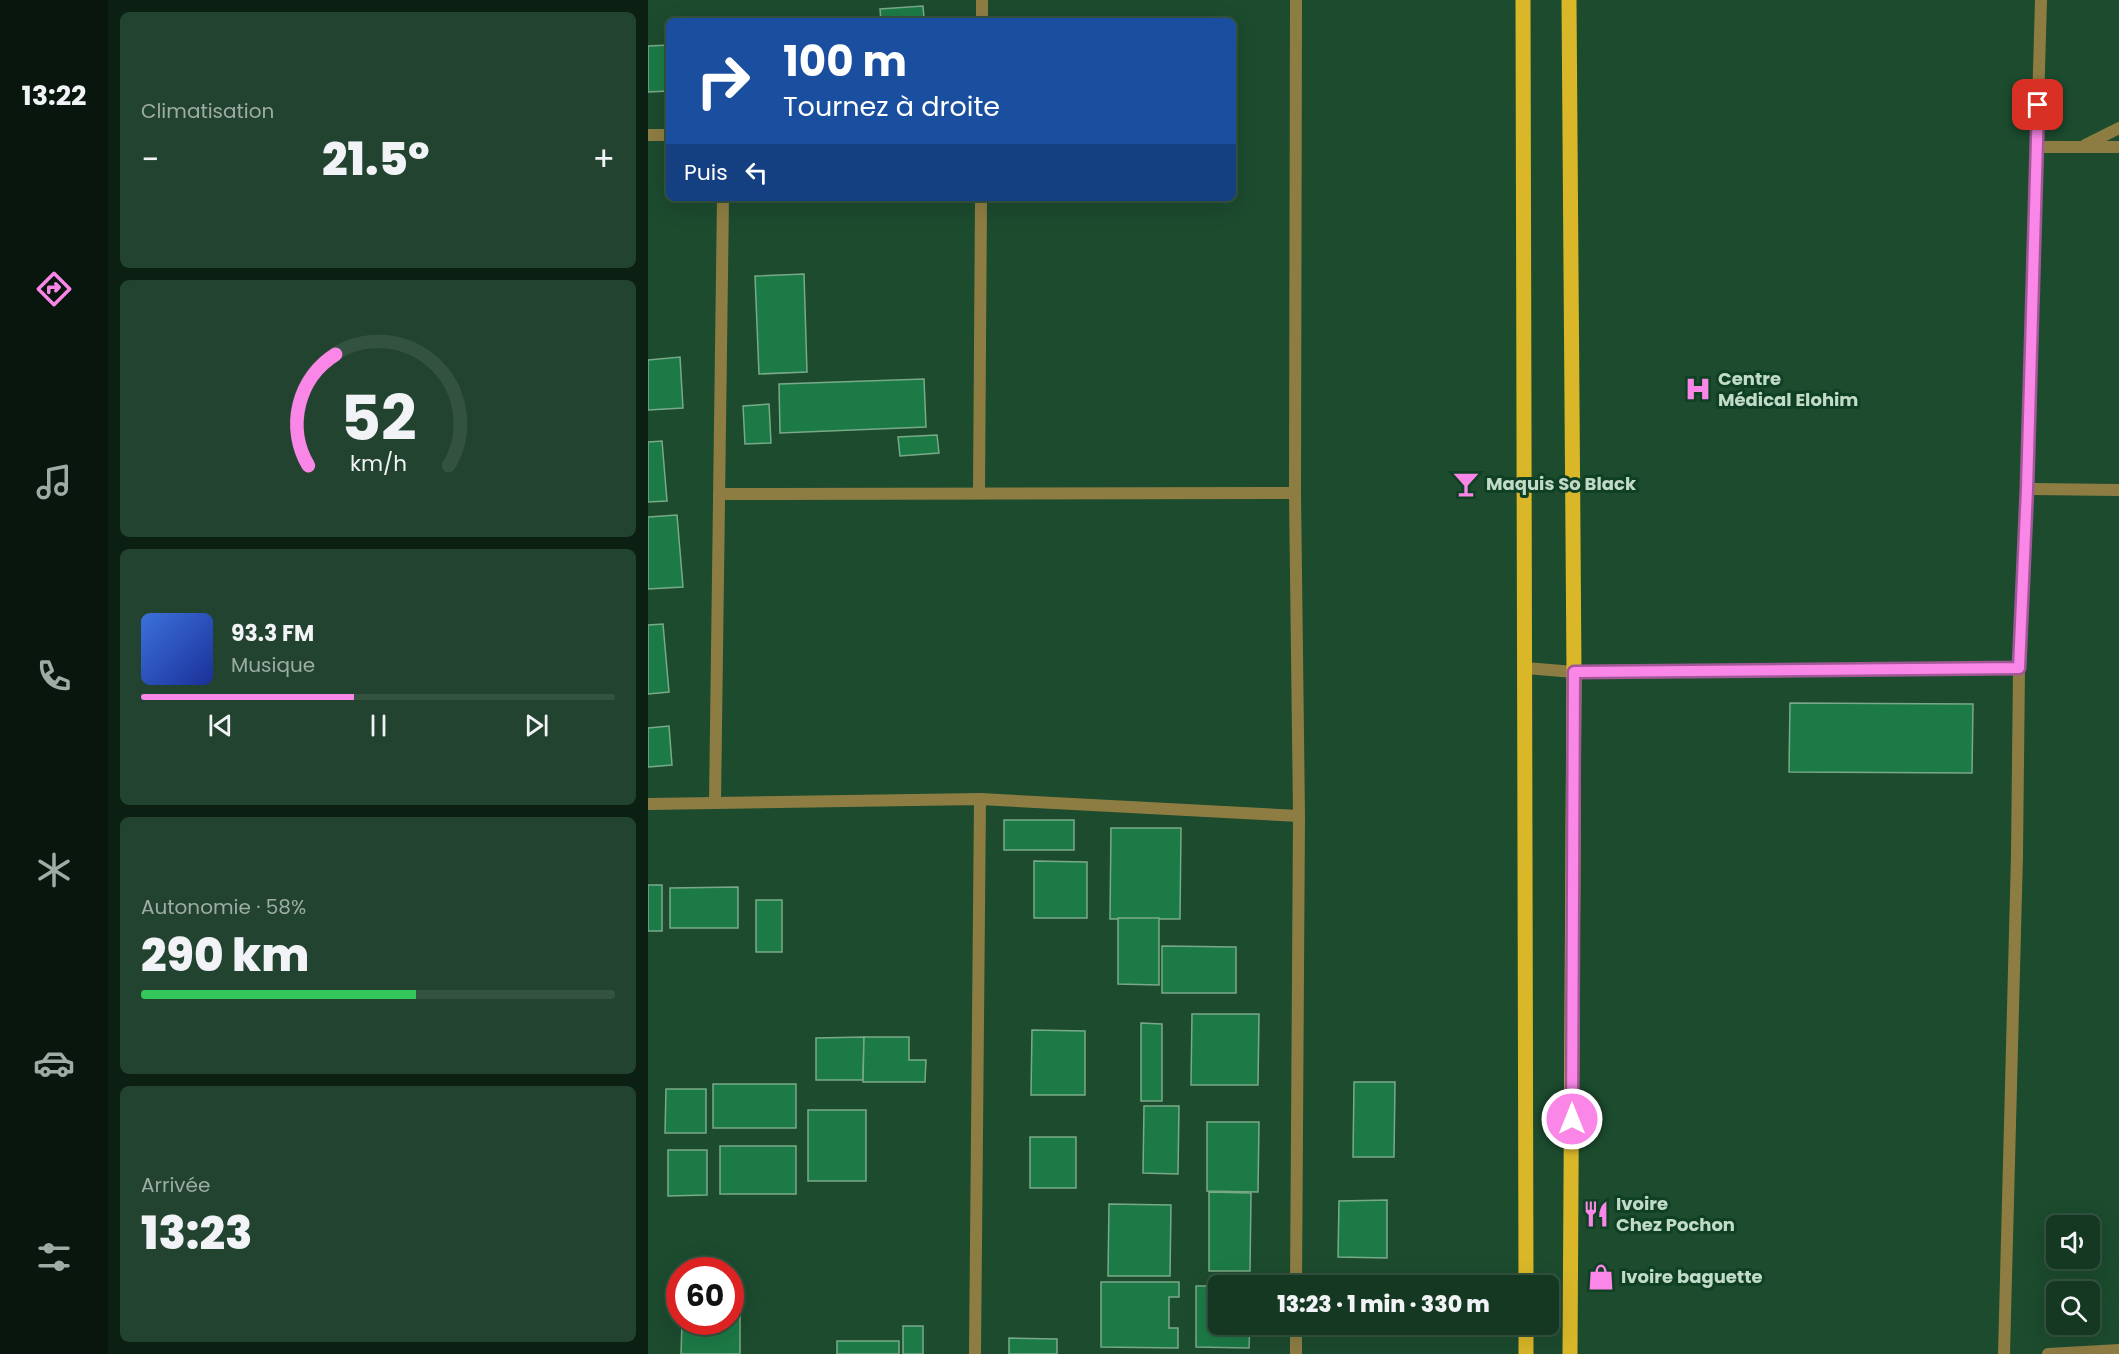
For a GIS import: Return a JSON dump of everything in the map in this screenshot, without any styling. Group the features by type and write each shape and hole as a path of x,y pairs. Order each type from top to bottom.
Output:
{"main road":[{"path":"1523,0 1526,1275"},
{"path":"1569,0 1574,672 1570,1354"},
{"path":"1526,1335 1526,1354"}],"street":[{"path":"982,0 982,18"},
{"path":"1296,0 1295,493 1299,816 1296,1275"},
{"path":"2004,1354 2017,855 2019,668 2027,489 2041,0"},
{"path":"2082,147 2119,128"},
{"path":"648,135 666,135"},
{"path":"2037,147 2119,147"},
{"path":"715,803 723,201"},
{"path":"979,492 981,201"},
{"path":"2027,489 2119,490"},
{"path":"719,494 1295,493"},
{"path":"1526,668 1574,672 2019,668"},
{"path":"648,804 980,800 1299,816"},
{"path":"975,1354 980,800"},
{"path":"1296,1335 1296,1354"},
{"path":"2048,1354 2119,1350"}],"building":[{"path":"923,6 924,18 881,18 880,9"},
{"path":"666,45 666,91 648,92 648,46"},
{"path":"804,274 807,372 759,374 755,276"},
{"path":"680,357 683,408 648,410 648,360"},
{"path":"924,379 926,427 780,433 779,384"},
{"path":"769,404 771,443 745,444 743,406"},
{"path":"937,435 939,453 900,456 898,437"},
{"path":"662,441 667,501 648,502 648,442"},
{"path":"677,515 683,587 648,589 648,517"},
{"path":"663,624 669,692 648,694 648,625"},
{"path":"1790,703 1973,704 1972,773 1789,772"},
{"path":"669,726 672,765 648,767 648,728"},
{"path":"1004,820 1074,820 1074,850 1004,850"},
{"path":"1111,828 1181,828 1180,919 1110,919"},
{"path":"1034,861 1087,862 1087,918 1034,918"},
{"path":"648,885 662,885 662,931 648,931"},
{"path":"738,887 738,928 670,928 670,888"},
{"path":"756,900 782,900 782,952 756,952"},
{"path":"1118,918 1159,918 1159,985 1118,984"},
{"path":"1162,946 1236,947 1236,993 1162,993"},
{"path":"1192,1014 1259,1014 1258,1085 1191,1085"},
{"path":"1141,1023 1162,1024 1162,1101 1141,1101"},
{"path":"1032,1030 1085,1031 1085,1095 1031,1095"},
{"path":"864,1037 863,1080 816,1080 816,1038"},
{"path":"864,1037 909,1037 909,1060 926,1060 925,1082 863,1082"},
{"path":"1354,1082 1395,1082 1394,1157 1353,1157"},
{"path":"713,1084 796,1084 796,1128 713,1128"},
{"path":"666,1089 706,1089 706,1133 665,1133"},
{"path":"1144,1106 1179,1106 1178,1174 1143,1173"},
{"path":"808,1110 866,1110 866,1181 808,1181"},
{"path":"1207,1122 1259,1122 1258,1192 1207,1191"},
{"path":"1030,1137 1076,1137 1076,1188 1030,1188"},
{"path":"720,1146 796,1146 796,1194 720,1194"},
{"path":"668,1150 707,1150 707,1195 668,1196"},
{"path":"1209,1192 1251,1193 1250,1271 1209,1271"},
{"path":"1387,1200 1387,1258 1338,1257 1339,1201"},
{"path":"1109,1204 1171,1205 1170,1276 1108,1276"},
{"path":"1101,1282 1179,1282 1179,1297 1169,1297 1169,1328 1178,1328 1178,1348 1101,1347"},
{"path":"1196,1286 1208,1286 1208,1335 1250,1335 1249,1348 1196,1347"},
{"path":"903,1326 923,1326 923,1354 903,1354"},
{"path":"682,1335 740,1335 740,1354 681,1354"},
{"path":"1009,1338 1057,1339 1057,1354 1009,1354"},
{"path":"837,1341 899,1341 899,1354 837,1354"}],"place":[{"name":"Centre Médical Elohim","path":"1698,389"},
{"name":"Maquis So Black","path":"1466,484"},
{"name":"Ivoire Chez Pochon","path":"1596,1214"},
{"name":"Ivoire baguette","path":"1601,1277"}],"route":[{"path":"1572,1119 1574,672 2019,668 2027,489 2038,105"}]}
